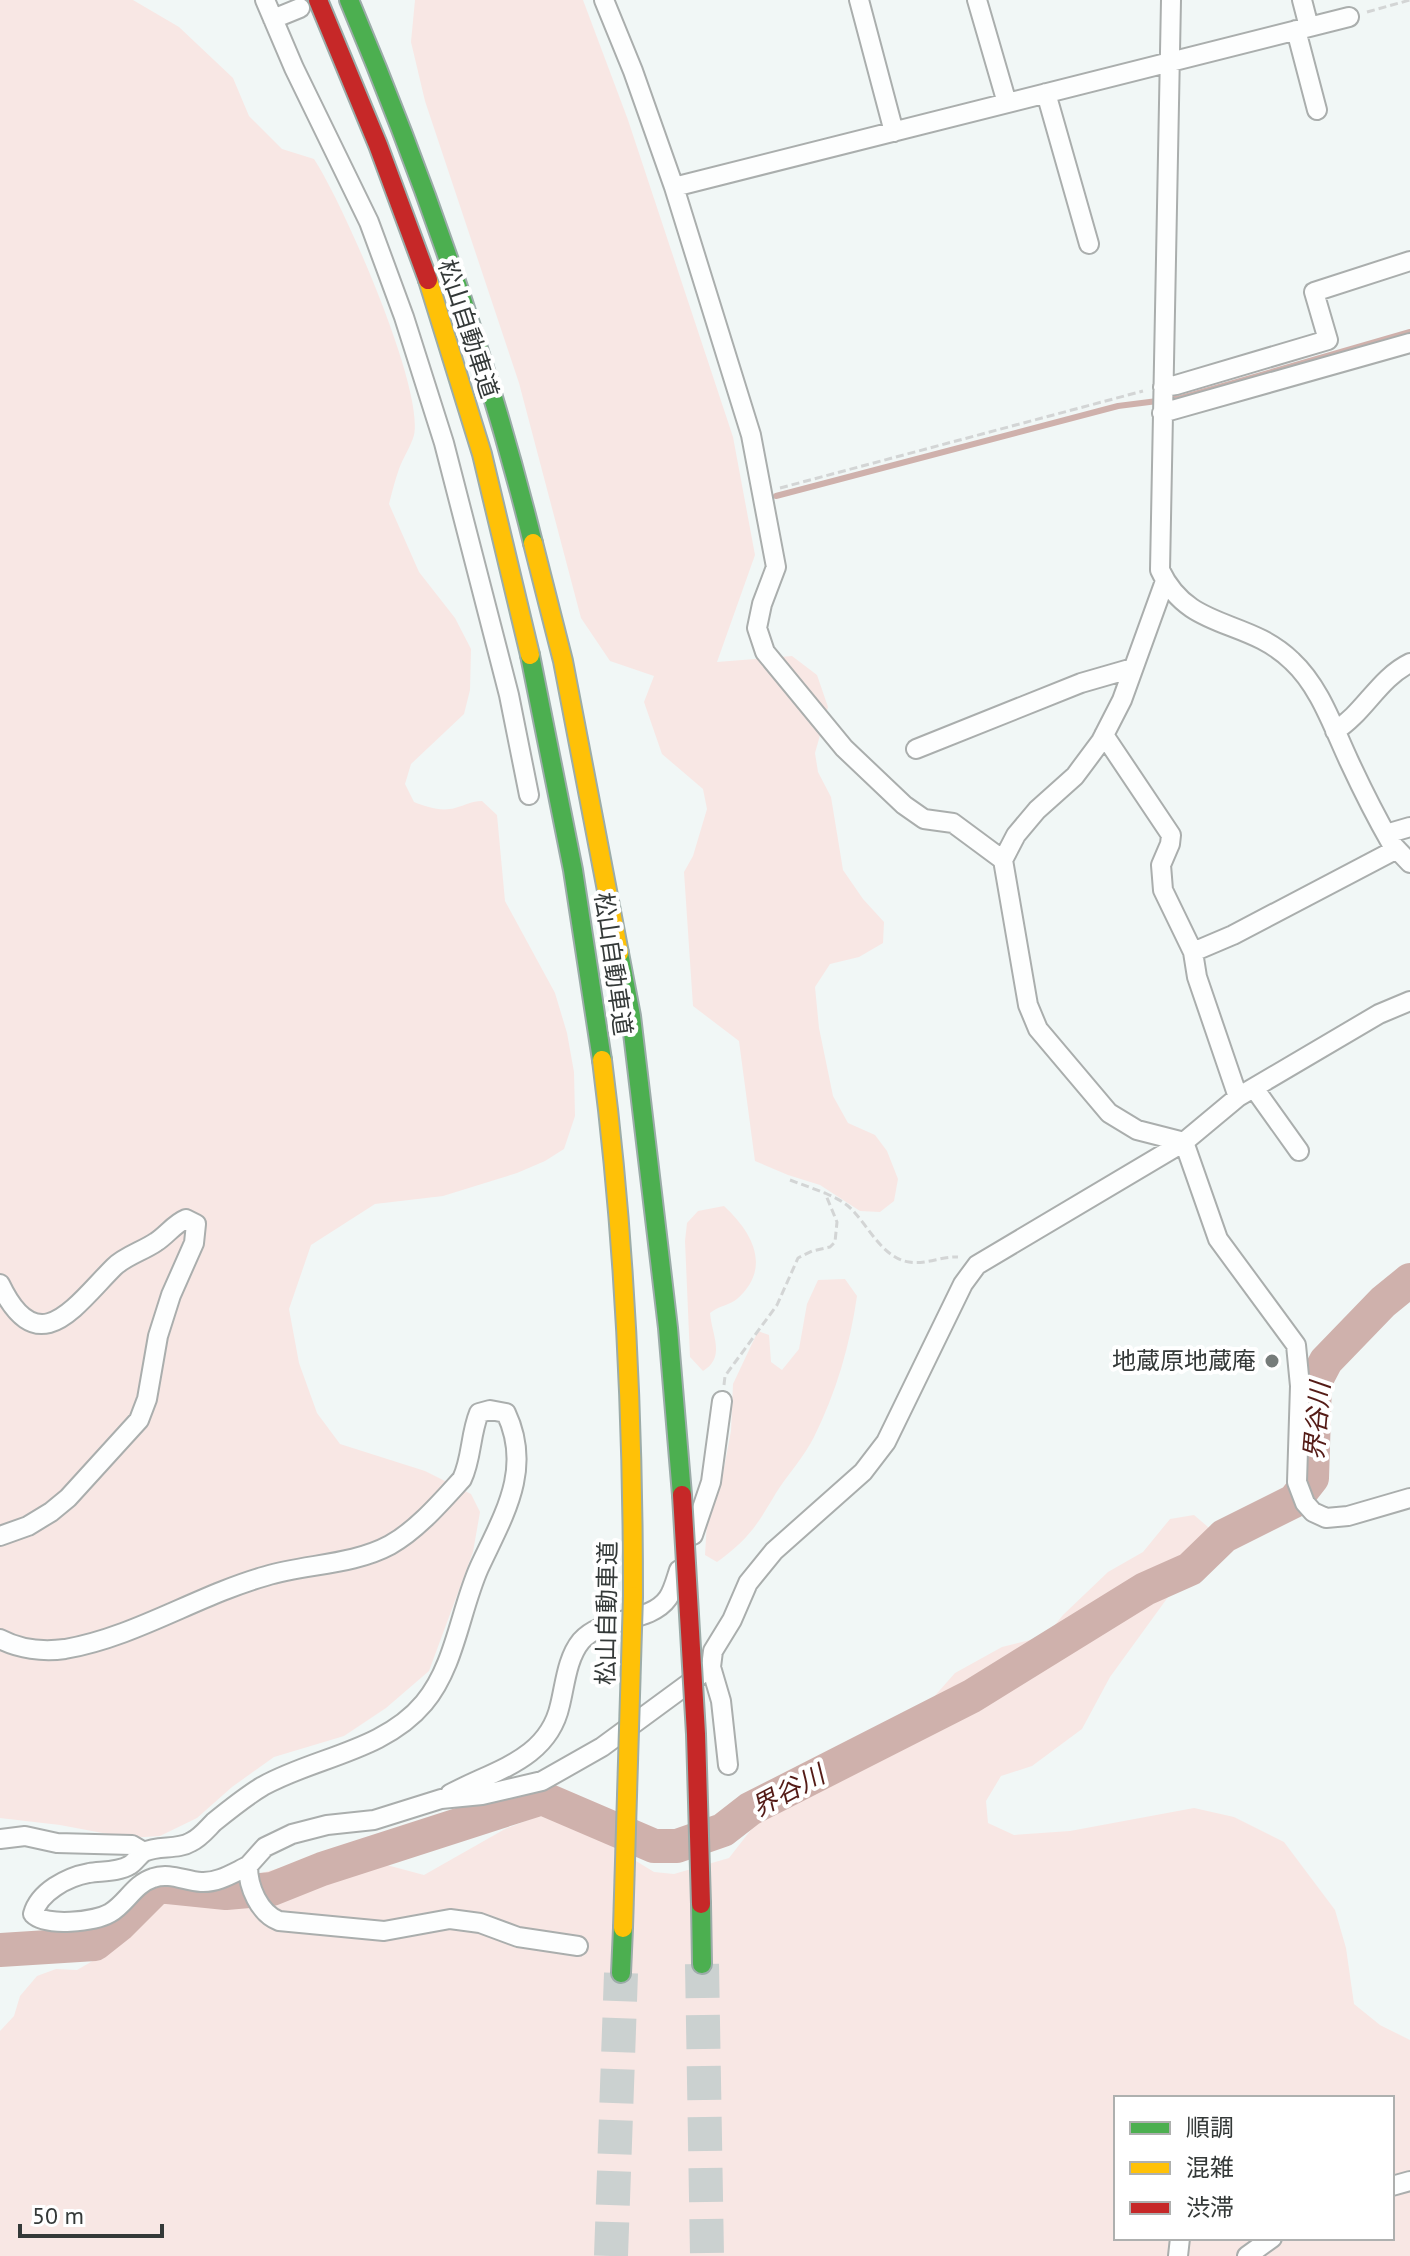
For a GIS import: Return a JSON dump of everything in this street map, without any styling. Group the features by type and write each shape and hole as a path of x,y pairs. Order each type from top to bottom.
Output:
{"highway":[{"name":"松山自動車道","path":"349,0 448,257 515,469 563,661 631,1016 668,1328 682,1495 696,1734 702,1964"},
{"name":"松山自動車道","path":"309,4 351,78 415,244 465,395 511,570 553,752 578,892 613,1144 624,1259 630,1379 633,1596 621,1973"}],"street":[{"path":"265,0 369,222 404,317 444,443 509,695 529,795"},
{"path":"604,0 674,187 751,435 776,567 757,628 765,652 844,748 904,805 924,819 953,823 1003,860"},
{"path":"859,0 894,132"},
{"path":"977,0 1007,103"},
{"path":"1171,0 1160,570 1165,581 1188,608 1250,632 1276,646 1308,678 1391,842 1410,863"},
{"path":"1302,0 1303,29 1317,110"},
{"path":"273,19 309,4"},
{"path":"674,187 1349,17"},
{"path":"1046,93 1089,244"},
{"path":"1162,400 1176,385 1328,340 1314,292 1410,261"},
{"path":"1162,400 1410,343"},
{"path":"1165,581 1122,700 1104,735 1075,776 1016,835 1003,860 1028,1005 1038,1029 1109,1113 1137,1130 1184,1142"},
{"path":"1335,731 1349,723 1394,671 1410,663"},
{"path":"916,749 1081,683 1133,668"},
{"path":"1104,735 1171,835 1161,865 1163,890 1193,952 1197,977 1246,1092 1299,1151"},
{"path":"1193,952 1233,935 1391,842 1410,827"},
{"path":"728,1765 721,1701 711,1667 713,1651 732,1620 748,1583 774,1551 863,1472 886,1442 963,1284 977,1265 1184,1142 1246,1092 1379,1014 1410,1001"},
{"path":"1184,1142 1218,1239 1296,1345 1300,1386 1297,1482 1305,1503 1313,1512 1326,1518 1348,1516 1410,1498"},
{"path":"0,1284 9,1303 22,1318 42,1323 54,1322 85,1300 122,1260 159,1240 186,1219 196,1224 194,1243 171,1295 158,1336 147,1399 139,1420 59,1505 28,1526 0,1536"},
{"path":"0,1639 30,1649 62,1649 89,1644 269,1575 374,1552 404,1537 462,1479 467,1469 472,1429 479,1413 490,1410 506,1413 513,1427 517,1477 495,1537 478,1570 442,1672 424,1703 397,1726 368,1744 262,1787 230,1809 191,1843 144,1852 130,1865 84,1874 59,1885 42,1895 33,1914 39,1920 91,1920 110,1913 141,1884 155,1877 178,1877 202,1882 221,1879 248,1870 265,1847 292,1834 327,1825 374,1820 441,1799 523,1759 544,1742 558,1718 570,1662 580,1641 596,1629 658,1609 669,1597 711,1482 722,1401"},
{"path":"441,1799 482,1795 542,1781 602,1747 711,1667"},
{"path":"0,1839 25,1836 57,1843 132,1845 144,1852"},
{"path":"248,1870 261,1909 279,1921 384,1931 450,1919 480,1923 518,1937 578,1946"},
{"path":"1247,2256 1269,2240"}],"path":[{"path":"1349,17 1410,0"},
{"path":"763,492 1109,399 1162,400"},
{"path":"790,1180 843,1202 873,1238 896,1259 912,1263 950,1256 964,1257 977,1265"},
{"path":"722,1401 725,1376 777,1305 798,1258 830,1247 835,1242 837,1222 825,1193"}],"shaded area":[{"path":"0,0 133,0 179,27 233,78 249,116 282,149 314,159 327,182 379,296 407,378 414,411 414,435 399,469 389,504 419,572 455,618 471,649 470,690 464,714 411,764 405,784 414,802 424,806 450,809 482,801 497,815 505,901 555,993 574,1072 575,1116 564,1149 517,1173 443,1196 375,1204 311,1245 289,1309 299,1363 317,1413 340,1444 425,1471 471,1494 480,1512 473,1552 429,1671 386,1708 344,1736 274,1757 232,1787 197,1818 160,1836 129,1838 0,1818"},
{"path":"415,0 583,0 628,120 733,437 755,555 717,662 792,656 817,675 828,707 815,753 818,772 831,797 843,870 884,922 883,943 859,957 830,964 815,987 819,1028 833,1096 848,1123 875,1135 887,1151 898,1179 894,1201 880,1212 860,1211 820,1185 755,1161 739,1041 693,1006 684,872 693,856 707,809 703,789 662,754 644,702 654,676 610,661 581,618 519,383 425,101 411,42"},
{"path":"724,1206 750,1239 756,1263 748,1287 737,1299 710,1313 716,1353 703,1371 690,1357 685,1241 687,1223 698,1211"},
{"path":"845,1279 857,1296 846,1351 822,1420 806,1452 757,1523 737,1546 717,1562 705,1555 707,1522 723,1473 731,1431 733,1384 758,1331 769,1335 771,1362 782,1370 799,1349 807,1304 818,1280"},
{"path":"1194,1515 1208,1527 1208,1542 1110,1677 1082,1729 1032,1766 1001,1776 986,1801 988,1823 1014,1835 1070,1831 1194,1808 1234,1817 1284,1842 1335,1910 1346,1948 1354,2004 1380,2025 1410,2040 1410,2256 0,2256 0,2031 14,2016 20,1996 37,1976 56,1969 77,1970 110,1951 136,1921 160,1901 338,1852 424,1875 505,1829 547,1813 597,1837 654,1872 674,1874 729,1858 761,1817 913,1737 932,1699 955,1673 1002,1647 1046,1636 1063,1615 1108,1572 1143,1552 1170,1519"}],"waterway":[{"path":"776,496 1118,406 1181,398 1410,332"},
{"name":"界谷川","path":"0,1950 95,1944 158,1886 226,1893 272,1889 322,1869 542,1798 654,1846 677,1846 723,1830 750,1809 972,1696 1145,1589 1190,1569 1224,1536 1294,1501 1312,1478 1315,1382 1326,1361 1383,1302 1410,1280"}],"tunnel":[{"path":"702,1964 707,2256"},
{"path":"611,2256 621,1973"}],"traffic: fast":[{"path":"349,0 452,268 495,404 533,543"},
{"path":"530,655 573,870 602,1060"},
{"path":"619,953 631,1016 668,1328 682,1495"},
{"path":"701,1904 702,1964"},
{"path":"621,1973 623,1928"}],"traffic: slow":[{"path":"428,280 482,454 530,655"},
{"path":"533,543 563,661 619,953"},
{"path":"602,1060 617,1194 626,1327 633,1596"},
{"path":"623,1928 633,1596"}],"traffic: jam":[{"path":"318,0 378,145 428,280"},
{"path":"682,1495 696,1734 701,1904"}],"place":[{"name":"地蔵原地蔵庵","path":"1272,1361"}]}
